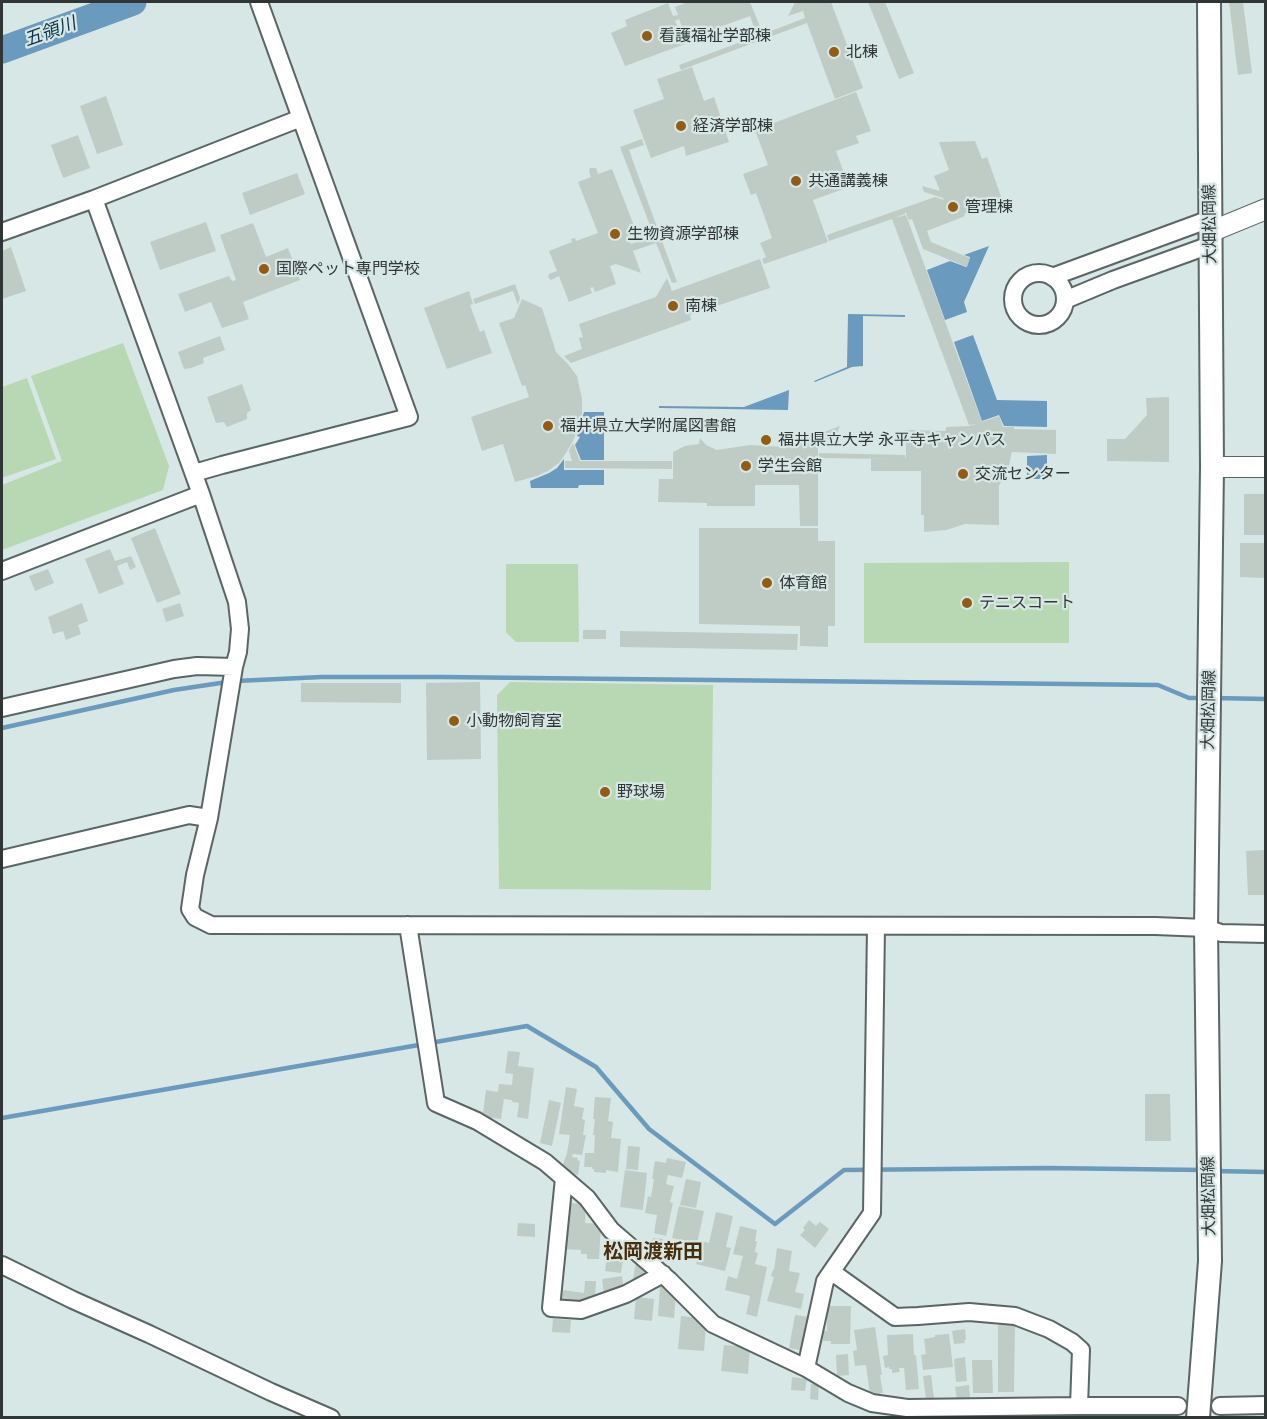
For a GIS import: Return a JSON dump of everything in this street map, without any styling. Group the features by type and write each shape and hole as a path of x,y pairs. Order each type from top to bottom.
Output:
{"main road":[{"name":"大畑松岡線","path":"1198,1418 1210,1261 1206,928 1212,467 1209,2"}],"street":[{"path":"194,473 409,417 259,2"},
{"path":"2,232 94,199 301,118"},
{"path":"94,199 194,473 237,602 240,629 238,652 191,898 190,909 195,917 211,925 1155,926 1206,928 1221,933 1266,934"},
{"path":"1065,300 1113,280 1210,232 1266,209"},
{"path":"1052,277 1210,232"},
{"path":"1039,273 1052,277 1063,291 1065,300 1063,309 1058,317 1049,323 1040,325 1028,323 1018,315 1014,307 1013,298 1019,282 1026,276 1039,273"},
{"path":"1212,467 1266,467"},
{"path":"2,571 201,494"},
{"path":"2,706 174,669 197,666 234,667"},
{"path":"2,859 189,815 208,818"},
{"path":"408,925 435,1103 477,1120 545,1162 587,1198 611,1230 663,1274 713,1324 806,1368 848,1393 872,1403 907,1408 1178,1406"},
{"path":"806,1368 825,1281 872,1213 876,926"},
{"path":"564,1178 551,1308 581,1310 626,1294 663,1274"},
{"path":"2,1265 331,1418"},
{"path":"832,1272 896,1317 969,1312 1015,1316 1072,1341 1081,1350 1080,1406"},
{"path":"1220,1406 1266,1405"}],"green space":[{"path":"123,343 169,466 163,490 2,550 2,485 62,461 31,376"},
{"path":"27,378 56,459 2,478 2,387"},
{"name":"テニスコート","path":"1069,562 1069,643 864,643 864,563"},
{"path":"506,564 578,564 579,642 516,642 506,632"},
{"name":"野球場","path":"510,682 713,685 711,890 499,889 497,695"}],"water":[{"path":"989,246 964,302 967,312 945,320 927,270 950,261 966,267 970,257 964,255"},
{"path":"848,314 905,315 905,317 863,316 863,366 852,367 815,382 847,367"},
{"path":"973,335 997,400 1047,401 1047,427 1004,426 999,415 982,421 954,342"},
{"path":"789,390 788,410 659,408 659,406 744,407"},
{"path":"584,412 604,412 604,460 581,460 575,445 580,437 577,436"},
{"path":"1047,455 1047,479 1027,479 1027,456"},
{"path":"564,459 564,470 604,470 604,485 579,485 578,488 531,488 530,481 557,468"}],"building":[{"path":"688,2 750,2 763,34 805,18 803,11 788,16 795,2 831,2 863,88 835,99 807,23 681,70 679,65 757,36 750,16 687,39 679,19 675,21 685,44 625,66 611,33 627,26 625,20 668,3 673,16 678,15 675,7"},
{"path":"868,2 885,2 914,73 899,79"},
{"path":"1229,2 1243,2 1252,73 1238,75"},
{"name":"経済学部棟","path":"692,67 704,101 714,97 729,142 686,156 684,146 651,158 633,110 664,99 657,79"},
{"name":"共通講義棟","path":"856,92 871,131 856,136 859,143 836,151 849,187 813,200 828,242 764,264 762,259 766,257 760,243 772,238 756,193 751,195 743,174 768,165 755,130"},
{"path":"106,96 123,145 97,154 80,106"},
{"path":"78,135 90,168 63,178 51,145"},
{"name":"生物資源学部棟","path":"642,139 644,145 629,150 677,282 672,283 656,243 633,251 641,273 616,264 610,266 616,284 595,292 593,287 590,288 592,293 569,302 559,276 551,280 548,277 549,274 557,271 549,251 572,242 571,239 575,238 576,241 598,233 578,182 591,177 590,168 596,168 598,174 612,169 638,236 629,240 631,244 654,236 620,147"},
{"path":"975,141 982,159 987,157 1002,199 927,231 931,242 970,258 967,267 923,249 912,219 909,220 905,211 905,214 894,218 906,215 982,422 999,416 1003,427 1056,430 1056,454 1012,452 1008,469 999,486 999,525 965,524 946,530 924,532 924,515 921,515 921,471 871,471 871,459 891,459 819,458 819,453 905,455 906,460 906,430 946,431 946,427 969,426 977,424 969,425 892,219 829,241 827,235 935,197 944,200 924,192 922,186 940,191 934,176 949,170 939,142"},
{"path":"297,173 305,194 250,215 242,193"},
{"path":"206,222 216,251 160,270 150,242"},
{"name":"国際ペット専門学校","path":"253,223 266,257 288,248 300,280 243,302 249,319 222,328 211,302 185,312 178,294 229,276 232,281 236,280 220,235"},
{"path":"11,247 26,291 2,299 2,251"},
{"name":"南棟","path":"760,259 770,288 690,315 691,320 571,363 564,356 582,349 579,338 583,337 579,324 656,297 667,278 672,291"},
{"path":"515,284 520,298 518,305 513,291 475,304 473,299"},
{"path":"469,291 473,304 470,305 480,332 484,330 492,353 447,369 424,308"},
{"name":"福井県立大学附属図書館","path":"522,299 542,308 556,352 577,376 582,399 582,414 574,439 559,463 537,476 515,482 503,444 482,451 471,417 529,397 525,385 522,386 499,323 514,318"},
{"path":"220,336 225,350 203,358 204,363 184,369 178,352"},
{"path":"242,384 251,410 247,413 247,419 227,427 224,422 216,423 207,397"},
{"path":"1169,397 1169,462 1107,461 1107,439 1125,439 1147,415 1146,398"},
{"name":"学生会館","path":"840,426 835,437 818,444 818,526 800,526 799,485 755,485 755,506 707,506 707,503 658,502 659,479 673,479 673,452 685,446 699,444 700,438 706,445 717,450 750,445 785,447"},
{"path":"573,443 580,461 672,461 672,469 565,468 565,461 572,461 569,451"},
{"path":"1244,494 1266,494 1266,535 1244,535"},
{"path":"155,528 181,594 157,603 131,538"},
{"name":"体育館","path":"699,528 818,528 818,541 835,541 835,626 828,626 828,647 800,646 800,626 699,624"},
{"path":"1240,543 1266,543 1266,578 1240,577"},
{"path":"110,549 115,561 131,556 136,567 130,570 127,562 117,566 124,584 99,594 85,559"},
{"path":"48,569 54,583 35,591 29,576"},
{"path":"82,603 88,621 78,625 81,634 66,640 63,631 53,634 48,617"},
{"path":"180,603 184,616 166,622 162,609"},
{"path":"583,630 606,630 606,639 583,639"},
{"path":"620,631 798,634 797,650 620,647"},
{"name":"小動物飼育室","path":"480,682 481,759 427,760 426,683"},
{"path":"301,683 401,683 401,703 301,702"},
{"path":"1264,850 1266,895 1248,895 1246,851"},
{"path":"508,1051 520,1052 518,1066 534,1068 528,1119 517,1117 519,1103 512,1102 512,1100 504,1099 501,1119 486,1117 483,1113 486,1090 498,1092 499,1084 512,1085 513,1074 505,1073"},
{"path":"566,1087 577,1089 574,1106 584,1108 583,1135 586,1135 582,1155 573,1154 572,1157 580,1161 578,1175 571,1174 562,1167 570,1135 559,1134"},
{"path":"1145,1094 1170,1094 1171,1141 1145,1141"},
{"path":"595,1097 611,1098 608,1121 613,1122 611,1138 621,1139 618,1172 606,1170 606,1173 594,1172 592,1167 584,1167 585,1153 594,1153"},
{"path":"549,1100 561,1103 552,1146 540,1143"},
{"path":"628,1146 640,1147 638,1170 626,1169"},
{"path":"667,1158 686,1162 682,1178 668,1175 666,1184 674,1186 666,1236 654,1233 657,1215 645,1213 648,1196 651,1197 655,1161 666,1163"},
{"path":"625,1170 647,1173 643,1210 620,1207"},
{"path":"686,1179 701,1182 696,1208 680,1205"},
{"path":"569,1203 586,1204 585,1223 601,1224 599,1259 587,1259 587,1254 581,1254 581,1250 564,1249 565,1233 568,1233"},
{"path":"679,1206 704,1211 697,1244 672,1238"},
{"path":"716,1212 733,1216 726,1247 731,1248 725,1271 696,1264 702,1241 709,1243"},
{"path":"809,1220 816,1226 820,1222 829,1229 815,1248 800,1235"},
{"path":"518,1223 535,1224 535,1237 517,1236"},
{"path":"740,1226 757,1230 755,1252 758,1253 755,1264 767,1267 757,1317 746,1314 750,1296 725,1290 728,1276 737,1279 743,1256 733,1254"},
{"path":"653,1238 663,1239 661,1251 651,1249"},
{"path":"609,1239 625,1247 621,1273 605,1271"},
{"path":"684,1243 696,1246 692,1260 680,1257"},
{"path":"777,1248 792,1251 789,1271 800,1273 795,1292 804,1294 801,1309 767,1301 774,1277 771,1276"},
{"path":"636,1263 645,1265 642,1280 632,1283"},
{"path":"622,1276 624,1290 604,1293 602,1279"},
{"path":"585,1281 596,1281 595,1299 589,1298 588,1303 578,1301 578,1304 561,1302 563,1290 584,1293"},
{"path":"660,1286 670,1286 676,1292 674,1318 658,1316"},
{"path":"636,1297 654,1299 652,1321 634,1319"},
{"path":"827,1306 851,1306 850,1344 831,1344 831,1341 823,1341 823,1331 827,1331"},
{"path":"795,1315 810,1317 805,1351 789,1348"},
{"path":"681,1316 700,1318 700,1324 706,1325 704,1351 678,1349"},
{"path":"553,1319 571,1320 570,1333 552,1332"},
{"path":"998,1325 1015,1325 1014,1392 998,1392"},
{"path":"875,1327 883,1393 870,1395 866,1365 855,1366 853,1351 857,1350 854,1330"},
{"path":"965,1329 965,1343 954,1344 952,1331"},
{"path":"913,1334 919,1389 906,1390 904,1368 899,1368 900,1372 892,1373 892,1369 885,1368 883,1356 888,1355 887,1335"},
{"path":"949,1334 953,1367 923,1370 921,1355 926,1354 924,1339"},
{"path":"724,1345 750,1347 748,1374 721,1371"},
{"path":"848,1354 849,1375 837,1376 836,1355"},
{"path":"965,1357 967,1381 956,1382 954,1359"},
{"path":"972,1360 992,1360 993,1393 973,1393"},
{"path":"931,1375 934,1398 926,1399 923,1376"},
{"path":"792,1377 807,1379 805,1391 791,1390"},
{"path":"811,1384 819,1384 818,1400 810,1399"},
{"path":"969,1385 970,1397 957,1399 955,1387"}],"waterway":[{"name":"五領川","path":"2,50 133,2"},
{"path":"236,681 322,677 442,677 1158,685 1189,698 1203,698"},
{"path":"2,728 174,690 227,682"},
{"path":"1214,698 1266,699"},
{"path":"2,1118 527,1026 596,1067 649,1129 775,1224 844,1170 1047,1168 1203,1170"},
{"path":"1214,1171 1266,1172"}],"place":[{"name":"看護福祉学部棟","path":"647,36"},
{"name":"北棟","path":"834,52"},
{"name":"経済学部棟","path":"681,126"},
{"name":"共通講義棟","path":"796,181"},
{"name":"管理棟","path":"953,207"},
{"name":"生物資源学部棟","path":"615,234"},
{"name":"国際ペット専門学校","path":"264,269"},
{"name":"南棟","path":"673,306"},
{"name":"福井県立大学附属図書館","path":"548,426"},
{"name":"福井県立大学 永平寺キャンパス","path":"766,440"},
{"name":"学生会館","path":"746,466"},
{"name":"交流センター","path":"963,474"},
{"name":"体育館","path":"767,583"},
{"name":"テニスコート","path":"967,603"},
{"name":"小動物飼育室","path":"454,721"},
{"name":"野球場","path":"605,792"}],"district":[{"name":"松岡渡新田","path":"653,1252"}]}
